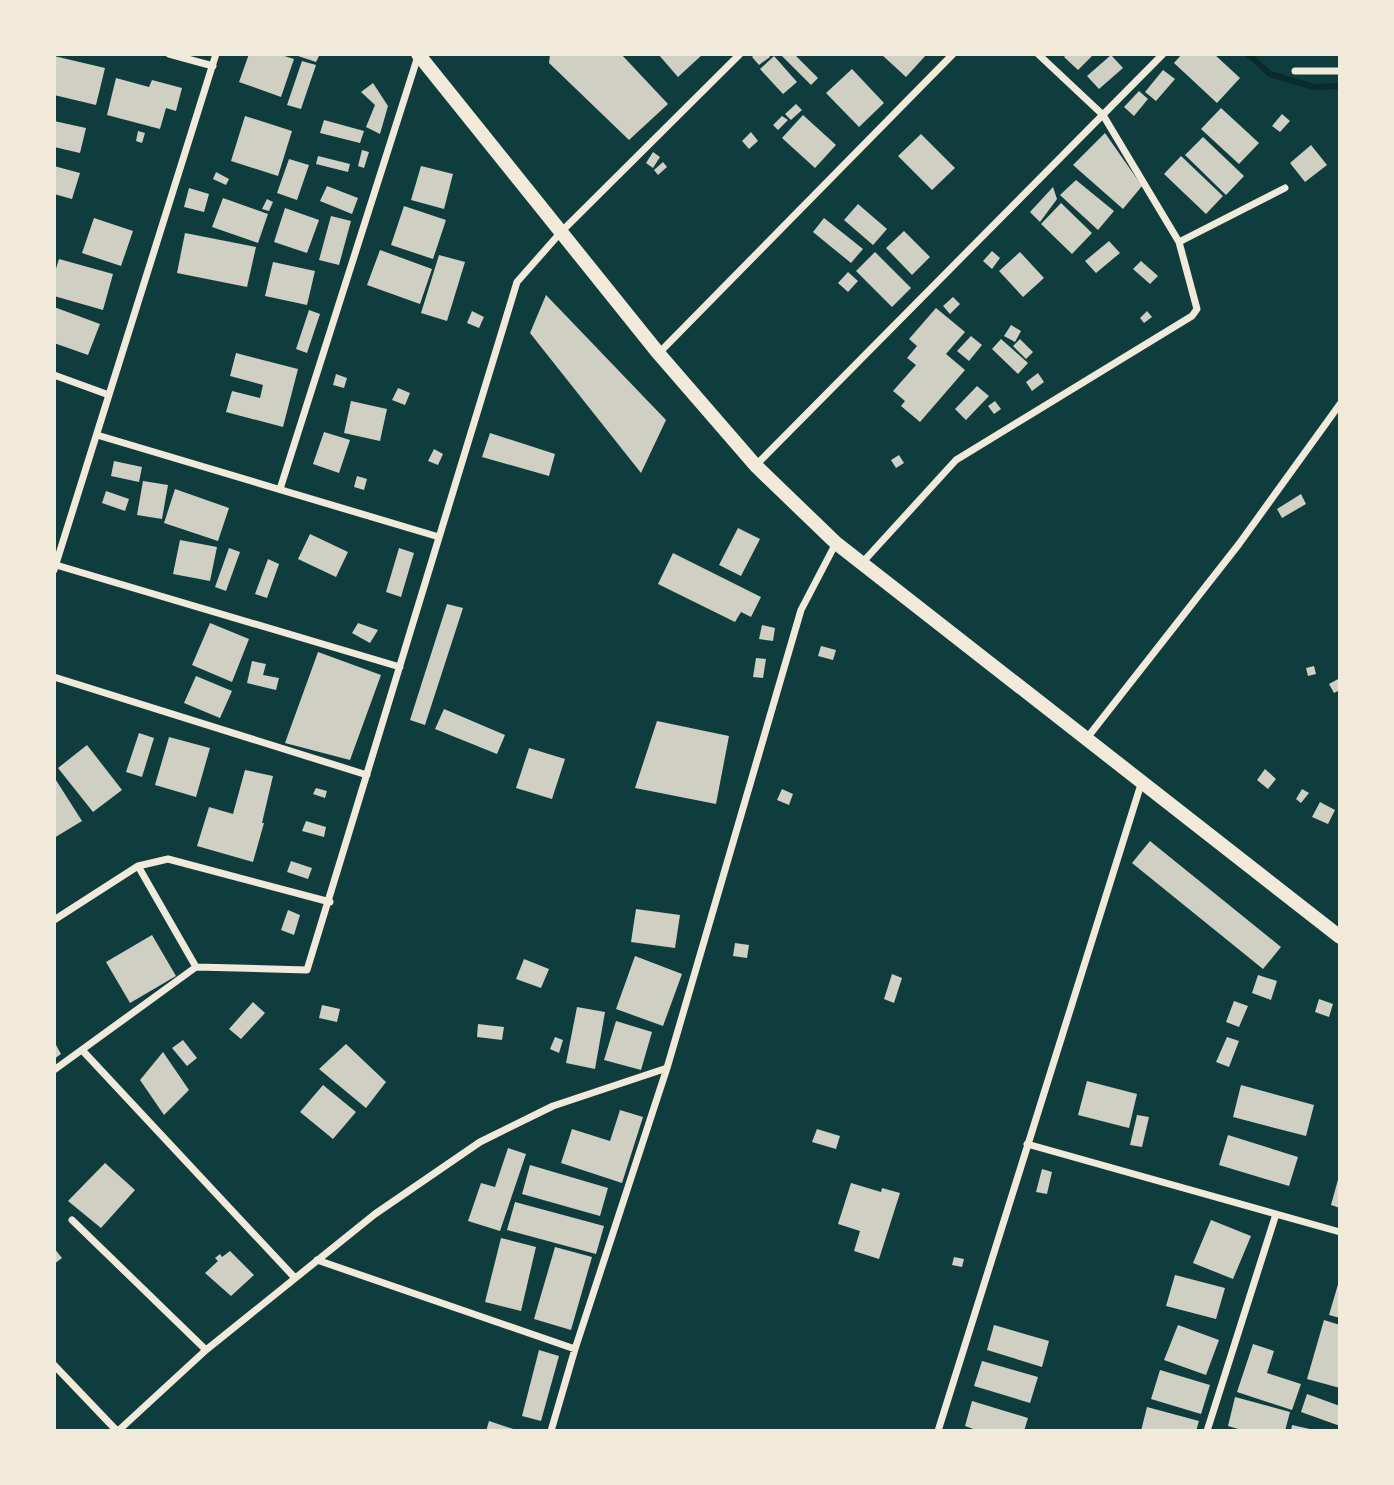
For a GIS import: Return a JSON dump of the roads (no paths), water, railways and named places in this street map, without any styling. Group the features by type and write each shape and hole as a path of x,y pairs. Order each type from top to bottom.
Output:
{"main road":[{"path":"418,54 659,354 756,466 836,543 1340,937"}],"street":[{"path":"169,54 213,65"},
{"path":"216,54 55,567 400,667"},
{"path":"280,489 418,54"},
{"path":"54,1070 196,967 307,970 330,902 517,282 561,232 740,54"},
{"path":"659,354 953,54"},
{"path":"862,563 956,460 1192,316 1197,309 1179,243 1103,115 1038,54"},
{"path":"756,466 1163,54"},
{"path":"1294,71 1340,71"},
{"path":"1179,243 1285,188"},
{"path":"54,375 109,395"},
{"path":"1087,738 1239,544 1340,404"},
{"path":"97,435 439,537"},
{"path":"551,1431 667,1068 801,610 836,543"},
{"path":"54,677 367,775"},
{"path":"938,1431 1142,780"},
{"path":"54,920 138,866 168,859 330,902"},
{"path":"138,866 196,967"},
{"path":"82,1050 295,1278"},
{"path":"54,1365 118,1431 206,1350 375,1213 480,1142 553,1107 667,1068"},
{"path":"1027,1144 1340,1232"},
{"path":"1207,1431 1276,1214"},
{"path":"72,1220 206,1350"},
{"path":"317,1260 575,1349"}],"waterway":[{"path":"1248,54 1270,74 1314,87 1340,86"}]}
